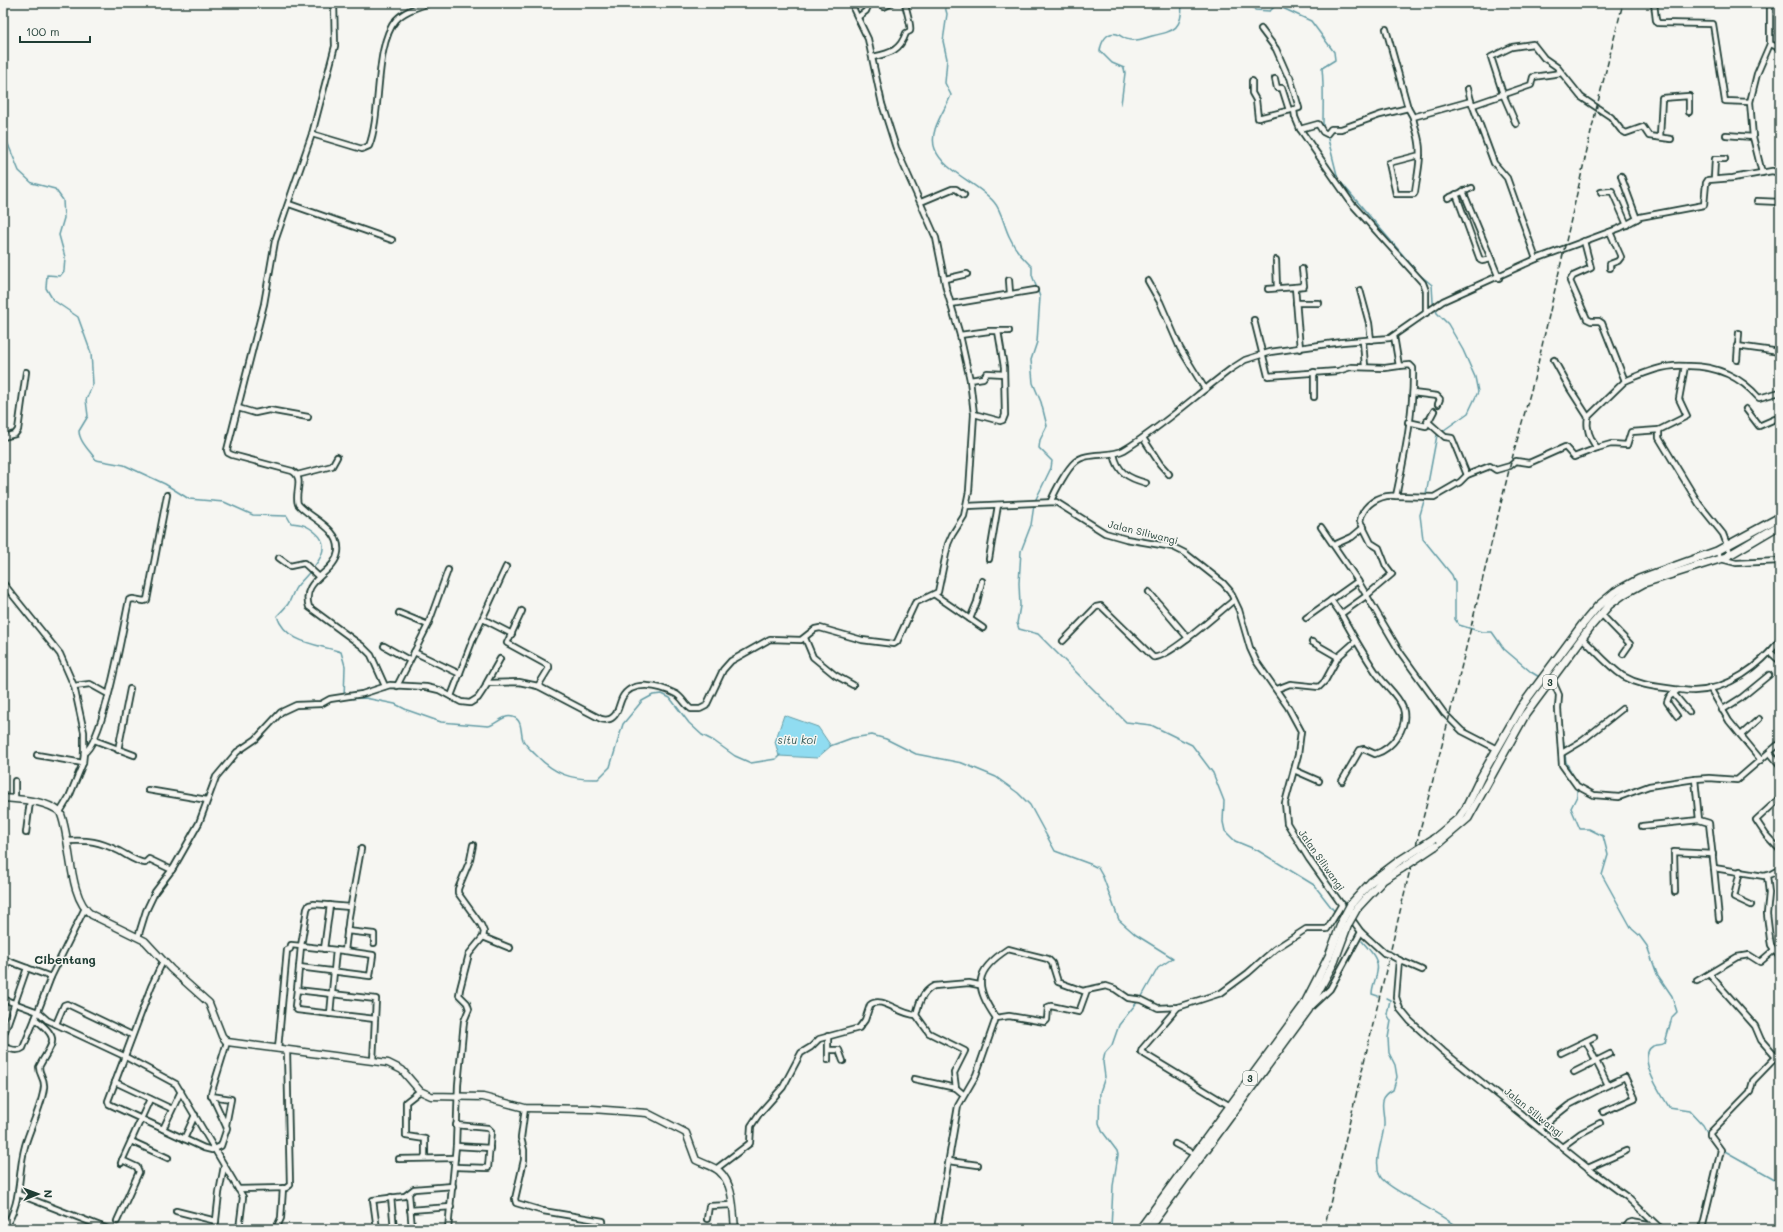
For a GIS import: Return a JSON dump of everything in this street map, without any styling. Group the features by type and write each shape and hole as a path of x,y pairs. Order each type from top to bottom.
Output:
{"main road":[{"name":"3","path":"1148,1229 1158,1210 1194,1154 1304,1005 1345,921 1354,906 1400,865 1459,818 1466,808 1497,749 1538,684 1582,625 1607,599 1638,579 1717,551 1780,516"},
{"name":"3","path":"1400,865 1435,846 1468,818 1525,715 1601,614 1617,599 1644,583 1731,555 1780,525"},
{"name":"3","path":"1140,1229 1158,1210 1308,1010 1334,962 1345,921"}],"street":[{"path":"334,3 335,46 312,134 274,246 264,304 228,446 228,453 264,465 292,472 297,475 299,479 296,495 298,504 327,527 337,543 337,556 308,592 309,607 362,646 371,655 385,686"},
{"path":"312,134 362,149 368,146 383,55 392,27 397,19 409,10 429,3"},
{"path":"486,684 519,682 538,686 603,720 614,716 626,692 633,688 642,686 652,686 676,694 691,709 700,709 706,706 723,670 731,662 770,639 798,640 805,638 815,629 822,628 852,638 894,644 897,642 915,603 935,595 940,588 948,544 964,516 971,479 974,414 970,380 936,238 896,148 882,104 873,57 865,30 858,17 854,3"},
{"path":"858,17 865,13 868,6 873,3"},
{"path":"880,3 884,7 892,3"},
{"path":"873,57 893,52 904,40 906,33 910,31 911,27 907,17 905,3"},
{"path":"1654,3 1656,20 1658,23 1713,24 1725,101 1750,102"},
{"path":"1762,173 1753,137 1750,102 1756,74 1770,44 1770,3"},
{"path":"1252,81 1252,93 1256,100 1258,118 1294,110 1299,107 1290,78 1272,42 1261,28"},
{"path":"1386,29 1408,108 1413,117 1419,141 1420,156 1414,193 1395,194 1389,163 1420,156"},
{"path":"1770,44 1780,48"},
{"path":"1516,124 1503,94 1491,57 1512,47 1535,45 1544,58 1557,67 1561,74 1581,97 1611,117 1624,133 1642,127 1647,135 1671,139"},
{"path":"1413,117 1472,103 1531,85 1533,77 1561,74"},
{"path":"1275,79 1277,88 1282,88 1289,110"},
{"path":"1468,89 1494,163 1507,178 1536,259"},
{"path":"1660,136 1662,98 1689,96 1689,112"},
{"path":"1300,129 1318,124 1323,132 1327,134 1331,129 1341,129 1380,115 1408,108"},
{"path":"1294,110 1300,129 1352,204 1423,283 1426,291 1426,313"},
{"path":"1726,135 1753,137"},
{"path":"1714,179 1715,159 1725,159"},
{"path":"967,506 1051,501 1060,484 1076,461 1084,458 1114,454 1124,450 1143,438 1239,363 1263,354 1332,343 1363,341 1394,336 1426,313 1449,299 1499,278 1536,259 1610,232 1627,225 1636,219 1704,205 1706,182 1708,180 1774,171 1780,173"},
{"path":"1621,176 1636,219"},
{"path":"1448,198 1472,188"},
{"path":"921,202 952,189 956,189 964,195"},
{"path":"1463,192 1499,278"},
{"path":"1601,192 1612,192 1627,225"},
{"path":"1456,194 1480,260 1491,259"},
{"path":"1757,201 1780,202"},
{"path":"289,204 392,240"},
{"path":"1610,232 1621,258 1618,262 1610,264 1610,268"},
{"path":"1584,241 1591,268 1573,276 1570,280 1587,319 1591,322 1599,321 1602,323 1625,381"},
{"path":"1276,260 1277,288"},
{"path":"1268,289 1304,286 1302,269"},
{"path":"945,279 967,274"},
{"path":"1009,280 1010,293"},
{"path":"1148,281 1180,348 1205,389"},
{"path":"1295,287 1300,348"},
{"path":"951,304 1010,293 1036,290"},
{"path":"1360,290 1369,324 1371,340"},
{"path":"1296,303 1319,303"},
{"path":"1254,320 1263,354 1266,374 1268,376 1338,371 1351,367 1365,366 1385,368 1410,366 1413,368 1412,393 1403,464 1396,496"},
{"path":"974,414 1003,420 1005,416 1004,374 998,331"},
{"path":"960,335 1009,331"},
{"path":"1737,360 1739,333"},
{"path":"1394,336 1399,366"},
{"path":"1363,341 1365,366"},
{"path":"1737,346 1780,352"},
{"path":"1554,360 1588,417 1588,432 1591,440 1597,448"},
{"path":"1588,417 1625,381 1652,370 1675,365 1696,366 1734,376 1746,383 1759,398 1780,392"},
{"path":"1341,614 1366,596 1392,574 1386,566 1379,548 1371,543 1360,519 1370,503 1381,497 1434,497 1460,482 1467,475 1490,466 1496,470 1510,466 1516,461 1529,463 1565,447 1574,457 1609,444 1627,445 1631,432 1659,430 1687,416 1679,399 1685,366"},
{"path":"3,437 15,434 18,430 26,372"},
{"path":"1314,372 1314,397"},
{"path":"970,380 983,378 987,373 1004,374"},
{"path":"1412,393 1437,396 1440,399 1438,404"},
{"path":"238,408 255,413 269,410 308,417"},
{"path":"1746,409 1759,426 1775,419 1780,421"},
{"path":"1408,422 1424,426 1434,411"},
{"path":"1428,421 1445,437 1452,438 1467,475"},
{"path":"1659,430 1659,438 1664,450 1698,504 1723,534 1731,555"},
{"path":"1143,438 1160,464 1170,474"},
{"path":"1114,454 1121,472 1133,480 1146,483"},
{"path":"297,475 332,466 337,456"},
{"path":"84,754 90,749 94,740 108,694 118,659 129,600 147,600 167,495"},
{"name":"Jalan Siliwangi","path":"1051,501 1060,503 1081,519 1105,533 1126,539 1173,547 1185,553 1223,583 1234,600 1256,661 1294,715 1301,731 1301,740 1285,803 1287,823 1303,850 1361,932 1384,953 1399,960 1396,997 1404,1014 1443,1051 1588,1168 1627,1196 1658,1228"},
{"path":"989,559 998,505"},
{"path":"1322,526 1358,581 1400,652 1444,713 1462,731 1497,749"},
{"path":"1334,545 1352,537 1364,528"},
{"path":"1717,551 1721,559 1730,563 1780,561"},
{"path":"279,558 290,566 304,563 319,577"},
{"path":"451,696 473,639 506,567"},
{"path":"397,686 428,625 448,570"},
{"path":"970,619 977,602 982,581"},
{"path":"1306,618 1358,581"},
{"path":"3,583 60,654 74,686 84,732 84,754 67,802 60,812"},
{"path":"1149,592 1188,638"},
{"path":"935,595 957,612 983,628"},
{"path":"1063,641 1098,606 1105,608 1155,658 1163,656 1188,638 1234,600"},
{"path":"1331,600 1341,614 1356,641 1402,707 1403,714 1400,731 1392,745 1376,754 1364,749 1360,750 1342,781"},
{"path":"522,611 508,644 549,666 538,686"},
{"path":"399,613 428,625"},
{"path":"1601,614 1630,644 1623,654"},
{"path":"483,619 512,634"},
{"path":"805,638 813,657 835,675 853,685"},
{"path":"1582,638 1624,677 1647,686 1692,691 1710,688 1733,681 1770,652 1780,640"},
{"path":"1277,689 1290,684 1318,688 1325,681 1338,657 1356,641"},
{"path":"1312,642 1338,657"},
{"path":"384,646 409,660"},
{"path":"414,652 460,674"},
{"path":"1770,652 1780,661"},
{"path":"138,937 146,911 155,892 172,870 199,822 216,777 224,765 237,752 256,739 281,712 296,706 321,704 336,697 362,694 385,686 426,687 451,696 461,702 470,703 478,698 500,659"},
{"path":"1722,710 1741,698 1769,675"},
{"path":"1552,679 1560,700 1558,708 1562,765 1566,773 1577,786 1594,794 1619,797 1649,786 1695,779 1709,778 1739,780 1780,743"},
{"path":"74,686 90,684 108,694"},
{"path":"1710,688 1722,710 1762,760"},
{"path":"118,750 130,689"},
{"path":"1677,716 1667,703 1673,693 1678,690"},
{"path":"1673,693 1689,712"},
{"path":"1562,753 1582,740 1622,709"},
{"path":"1741,735 1759,719"},
{"path":"94,740 134,755"},
{"path":"1770,753 1780,765"},
{"path":"37,755 82,763"},
{"path":"1294,770 1319,781"},
{"path":"1695,779 1699,820"},
{"path":"15,781 15,799"},
{"path":"148,790 207,800"},
{"path":"3,798 49,805 60,812 74,882 84,910 149,944 163,961 184,982 209,1002 222,1036 227,1042 388,1063 402,1070 420,1091 431,1096 483,1096 525,1108 592,1109 653,1115 686,1133 696,1160 716,1169 723,1176 728,1186 735,1229 729,1229"},
{"path":"1780,798 1756,820 1766,835 1780,850"},
{"path":"26,833 30,802"},
{"path":"1642,826 1699,820 1709,823 1719,919"},
{"path":"67,841 92,840 118,850 140,862 146,862 149,859 172,870"},
{"path":"448,1229 455,1167 457,1096 464,1018 469,1009 467,1003 459,995 460,985 469,954 483,937 481,925 458,893 458,889 470,860 473,845"},
{"path":"345,951 350,907 361,848"},
{"path":"1675,892 1674,852 1713,854"},
{"path":"1714,868 1767,876 1780,868"},
{"path":"1740,871 1733,896 1751,905"},
{"path":"1767,876 1770,896 1767,914 1768,930 1774,950 1780,958"},
{"path":"996,1018 982,996 979,985 980,976 989,964 1011,949 1048,959 1052,963 1058,982 1083,991 1106,986 1115,989 1128,998 1139,999 1158,1008 1178,1007 1220,993 1248,973 1275,949 1306,929 1319,930 1326,928 1335,912 1342,904"},
{"path":"350,907 309,905 301,946 295,1006 296,1010 375,1019"},
{"path":"324,949 330,905"},
{"path":"3,1046 13,1050 21,1050 24,1048 51,977 84,910"},
{"path":"347,931 374,934 374,943"},
{"path":"1308,1010 1330,989 1361,932"},
{"path":"483,937 510,948"},
{"path":"278,1049 287,950 290,949 291,945 373,955 371,975 369,977 299,967"},
{"path":"330,1014 336,950"},
{"path":"1697,981 1737,957 1749,955 1760,962 1774,950"},
{"path":"3,959 51,977"},
{"path":"1399,960 1422,970"},
{"path":"3,977 8,961"},
{"path":"163,961 124,1056 108,1103 204,1148 215,1149 222,1146 224,1143 231,1099 211,1096"},
{"path":"3,1037 5,1023 15,1004 27,968"},
{"path":"1709,974 1755,1026 1761,1040 1775,1056"},
{"path":"916,1016 921,998 929,988 968,982 979,985"},
{"path":"297,990 374,998 377,1004 373,1061"},
{"path":"996,1018 1009,1016 1045,1022 1047,1020 1048,1007 1051,1006 1079,1012 1088,990"},
{"path":"3,999 38,1012 56,1024 173,1081 195,1115 243,1198 239,1229"},
{"path":"716,1169 750,1143 751,1126 783,1086 801,1053 811,1047 818,1040 859,1028 865,1020 870,1005 876,1002 886,1004 893,1009 906,1014 916,1016 929,1033 965,1051 954,1073 956,1088"},
{"path":"56,1024 64,1005 68,1004 132,1036"},
{"path":"1178,1007 1165,1020 1141,1052 1230,1106"},
{"path":"937,1229 958,1106 963,1094 976,1075 996,1018"},
{"path":"3,1229 11,1217 18,1194 24,1147 43,1092 45,1080 39,1067 53,1040 52,1035 35,1019"},
{"path":"828,1036 828,1060"},
{"path":"1561,1053 1594,1037"},
{"path":"1586,1041 1608,1084"},
{"path":"226,1125 211,1096 227,1042"},
{"path":"829,1050 839,1050 843,1061"},
{"path":"238,1189 289,1187 287,1051"},
{"path":"1702,1229 1721,1150 1710,1134 1750,1092 1753,1081 1775,1056 1780,1053"},
{"path":"1574,1072 1610,1054"},
{"path":"1540,1128 1570,1105 1608,1084 1625,1077 1635,1098 1603,1112"},
{"path":"914,1079 956,1088 963,1094"},
{"path":"114,1082 172,1109"},
{"path":"163,1130 180,1091"},
{"path":"420,1091 406,1102 406,1136 425,1139 425,1158"},
{"path":"117,1221 139,1172 137,1167 122,1161 150,1099"},
{"path":"525,1108 521,1138 524,1156 516,1202 543,1211 603,1221 603,1228 606,1229"},
{"path":"184,1139 195,1115"},
{"path":"1562,1147 1581,1133 1600,1123"},
{"path":"455,1167 488,1168 491,1131 489,1128 456,1125"},
{"path":"130,1141 168,1158"},
{"path":"1175,1144 1194,1154"},
{"path":"456,1146 490,1148"},
{"path":"1588,1168 1626,1151"},
{"path":"399,1159 455,1158"},
{"path":"949,1161 978,1165"},
{"path":"215,1229 224,1166"},
{"path":"376,1229 373,1200 409,1194 410,1191 414,1189 453,1186"},
{"path":"276,1229 281,1218 284,1198 283,1188"},
{"path":"18,1194 108,1229"},
{"path":"409,1194 412,1229"},
{"path":"391,1197 394,1229"},
{"path":"707,1219 709,1206 732,1204"},
{"path":"410,1210 451,1207"},
{"path":"176,1211 216,1221"},
{"path":"1624,1229 1629,1223 1632,1222 1658,1228"},
{"path":"1677,1229 1681,1227 1685,1229"}],"water":[{"name":"situ koi","path":"784,715 818,727 831,746 817,758 779,756 775,742"}],"waterway":[{"path":"3,15 5,3"},
{"path":"944,3 947,14 943,41 947,59 945,83 951,95 935,128 933,142 935,149 945,164 987,195 997,206 1014,246 1032,267 1032,275 1040,297 1037,342 1031,360 1033,383 1041,402 1047,426 1040,440 1039,448 1052,461 1051,468 1035,501"},
{"path":"1121,104 1125,73 1124,68 1112,63 1100,51 1103,41 1110,34 1117,34 1127,39 1136,40 1172,30 1179,24 1182,12 1182,3"},
{"path":"1252,3 1255,10 1270,11 1276,5 1311,21 1334,52 1335,60 1322,68 1324,130"},
{"path":"3,132 19,171 32,183 55,189 63,200 64,218 59,235 65,257 64,271 60,276 47,275 46,288 53,300 78,317 91,353 93,384 86,400 88,416 79,431 79,435 83,442 96,460 124,465 165,484 189,499 224,502 253,515 287,516 291,523 304,525 316,533 323,546 319,560 296,587 288,604 277,616 281,625 295,638 304,642 341,652 345,666 344,699 365,698 395,704 407,710 441,722 488,726 503,718 509,716 513,717 520,723 523,740 529,748 542,761 556,771 571,777 598,779 610,767 623,724 642,701 653,695 662,694 670,698 689,723 702,735 714,741 735,756 751,763 776,759 780,755"},
{"path":"1327,135 1338,179 1420,275 1432,285 1433,302 1437,313 1448,324 1463,350 1475,377 1478,392 1468,413 1437,435 1426,494 1420,515 1423,539 1452,575 1455,583 1455,619 1459,625 1482,632 1492,632 1504,649 1531,672 1541,678"},
{"path":"1034,505 1031,525 1021,551 1019,583 1020,606 1017,623 1019,629 1038,634 1126,722 1151,725 1192,745 1213,773 1224,801 1223,822 1225,831 1235,841 1257,850 1314,885 1338,916"},
{"path":"1561,697 1561,719"},
{"path":"1562,731 1566,762 1577,783"},
{"path":"830,746 852,738 872,735 886,739 916,754 962,763 996,777 1018,793 1030,805 1055,851 1098,868 1103,877 1119,920 1136,935 1173,958 1158,968 1141,998"},
{"path":"1577,787 1577,796 1571,808 1580,829 1589,829 1603,836 1608,855 1602,875 1632,929 1639,935 1647,946 1657,974 1672,996 1677,1012 1672,1017 1665,1043 1653,1046 1648,1051 1648,1067 1656,1085 1669,1107 1689,1110 1703,1125 1708,1134"},
{"path":"1362,941 1373,955 1377,963 1378,967 1372,994 1378,996"},
{"path":"1386,998 1390,1000 1387,1014 1391,1021 1388,1038 1389,1053 1395,1065 1397,1077 1393,1090 1385,1097 1382,1105 1384,1125 1378,1157 1378,1170 1384,1181 1392,1187 1441,1216 1459,1229"},
{"path":"1111,1229 1113,1186 1118,1155 1117,1151 1102,1131 1099,1123 1100,1092 1105,1077 1103,1062 1105,1053 1112,1045 1119,1025 1138,1001"},
{"path":"1723,1150 1780,1182"}],"railway":[{"path":"1324,1229 1414,853 1449,718 1510,466 1536,372 1597,106 1623,3"}],"district":[{"name":"Cibentang","path":"65,959"}]}
